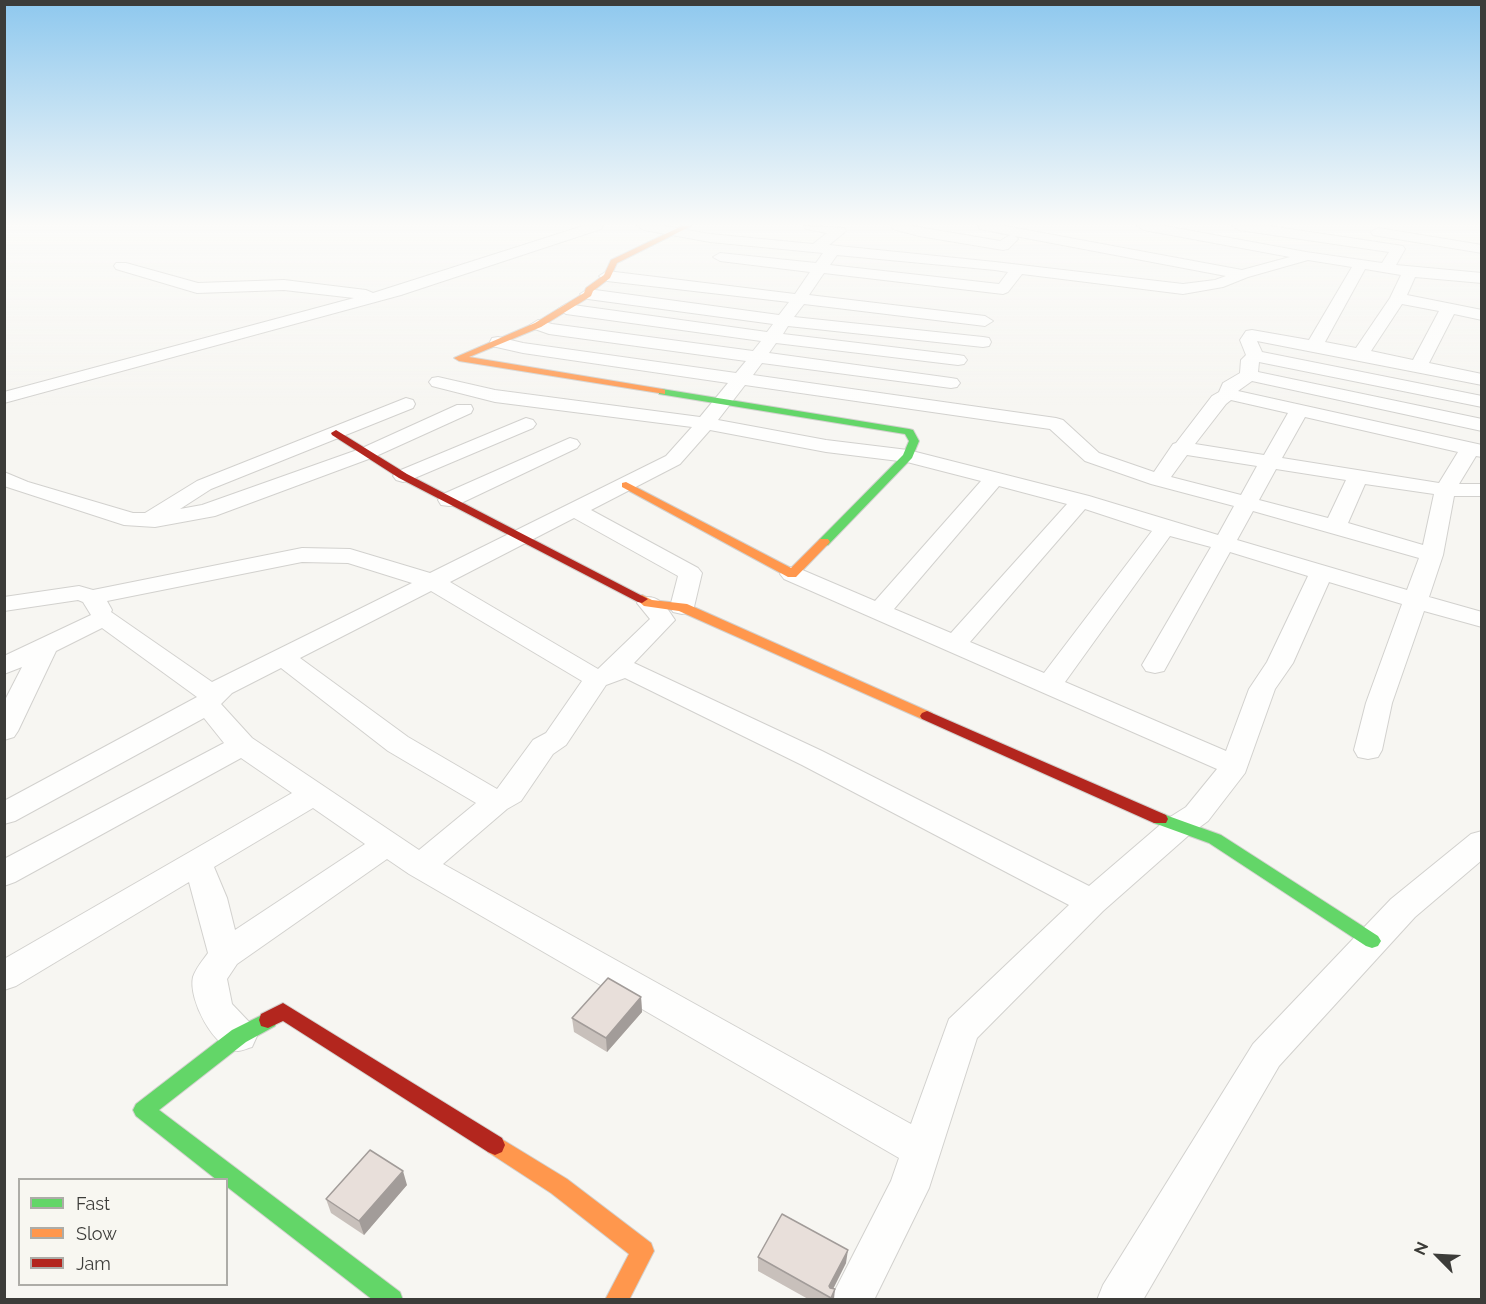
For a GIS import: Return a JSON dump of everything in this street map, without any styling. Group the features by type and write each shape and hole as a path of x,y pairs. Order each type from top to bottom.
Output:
{"street":[{"path":"193,287 230,287"},
{"path":"298,287 377,297"},
{"path":"4,398 408,287"},
{"path":"593,287 588,294 538,325 459,358 909,432 914,441 908,456 792,574"},
{"path":"4,814 282,657 673,460 706,423 740,379 784,321 805,287"},
{"path":"861,287 869,290"},
{"path":"872,287 985,321"},
{"path":"982,287 1003,289 1005,287"},
{"path":"1165,287 1183,289 1198,287"},
{"path":"1315,345 1347,287"},
{"path":"1361,354 1403,287"},
{"path":"588,294 784,321 983,342"},
{"path":"1398,298 1482,315"},
{"path":"566,309 771,338 958,360"},
{"path":"1419,366 1448,309"},
{"path":"538,325 549,329 951,383"},
{"path":"1255,356 1248,340 1252,335 1315,345 1329,350 1361,354 1482,380"},
{"path":"498,342 523,348 1056,424 1092,457 1158,480 1335,526 1432,555"},
{"path":"1249,375 1250,360 1255,356"},
{"path":"1255,356 1482,402"},
{"path":"1158,480 1180,448 1219,400 1227,394 1229,387 1249,375 1482,425"},
{"path":"438,382 495,396 706,423 826,446 908,456 1081,501 1165,528 1482,620"},
{"path":"1227,394 1476,450 1445,490 1432,555 1379,703 1368,750"},
{"path":"148,520 204,485 406,404"},
{"path":"4,478 21,486 119,518 148,520 207,511 367,453 464,409"},
{"path":"1155,665 1267,463 1299,411"},
{"path":"403,476 526,424"},
{"path":"336,432 403,476 519,538 649,603 682,607 1178,826 1215,839 1372,940"},
{"path":"449,500 570,444"},
{"path":"1180,448 1445,490 1482,490"},
{"path":"1335,526 1358,477"},
{"path":"879,611 994,479"},
{"path":"626,485 792,574 1235,766"},
{"path":"955,644 1081,501"},
{"path":"575,510 690,573 682,607"},
{"path":"1049,685 1165,528"},
{"path":"4,666 45,647 98,607 302,555 350,556 431,581 601,678 626,669 812,758 1092,902"},
{"path":"851,1299 909,1188 962,1030 1092,902 1178,826 1197,814 1235,766 1262,689 1280,663 1320,573"},
{"path":"4,604 79,593 209,700 242,745 420,866 922,1150"},
{"path":"420,866 497,802 511,794 543,747 556,739 601,678 663,620 649,603"},
{"path":"4,731 45,647"},
{"path":"282,657 398,744 497,802"},
{"path":"4,874 242,745"},
{"path":"4,976 314,794"},
{"path":"1118,1299 1266,1055 1403,908 1482,842"},
{"path":"240,1036 215,1010 210,978 225,954 387,844"},
{"path":"197,863 211,898 225,954"},
{"path":"392,1299 144,1110 240,1036 283,1011 560,1186 643,1251 616,1299"}],"building":[{"path":"608,978 641,997 606,1038 572,1018"},
{"path":"370,1150 403,1171 359,1221 326,1199"},
{"path":"782,1214 848,1250 829,1286 835,1289 831,1298 758,1257"}],"traffic: fast":[{"path":"662,392 909,432 914,441 908,456 824,542"},
{"path":"1160,819 1215,839 1372,941"},
{"path":"268,1020 239,1036 143,1110 392,1300"}],"traffic: slow":[{"path":"593,287 588,294 538,325 459,358 662,392"},
{"path":"626,485 792,574 824,542"},
{"path":"642,599 649,603 682,607 927,716"},
{"path":"495,1145 559,1186 643,1251 616,1300"}],"traffic: jam":[{"path":"336,433 403,476 642,599"},
{"path":"927,716 1160,819"},
{"path":"268,1020 283,1011 495,1145"}]}
